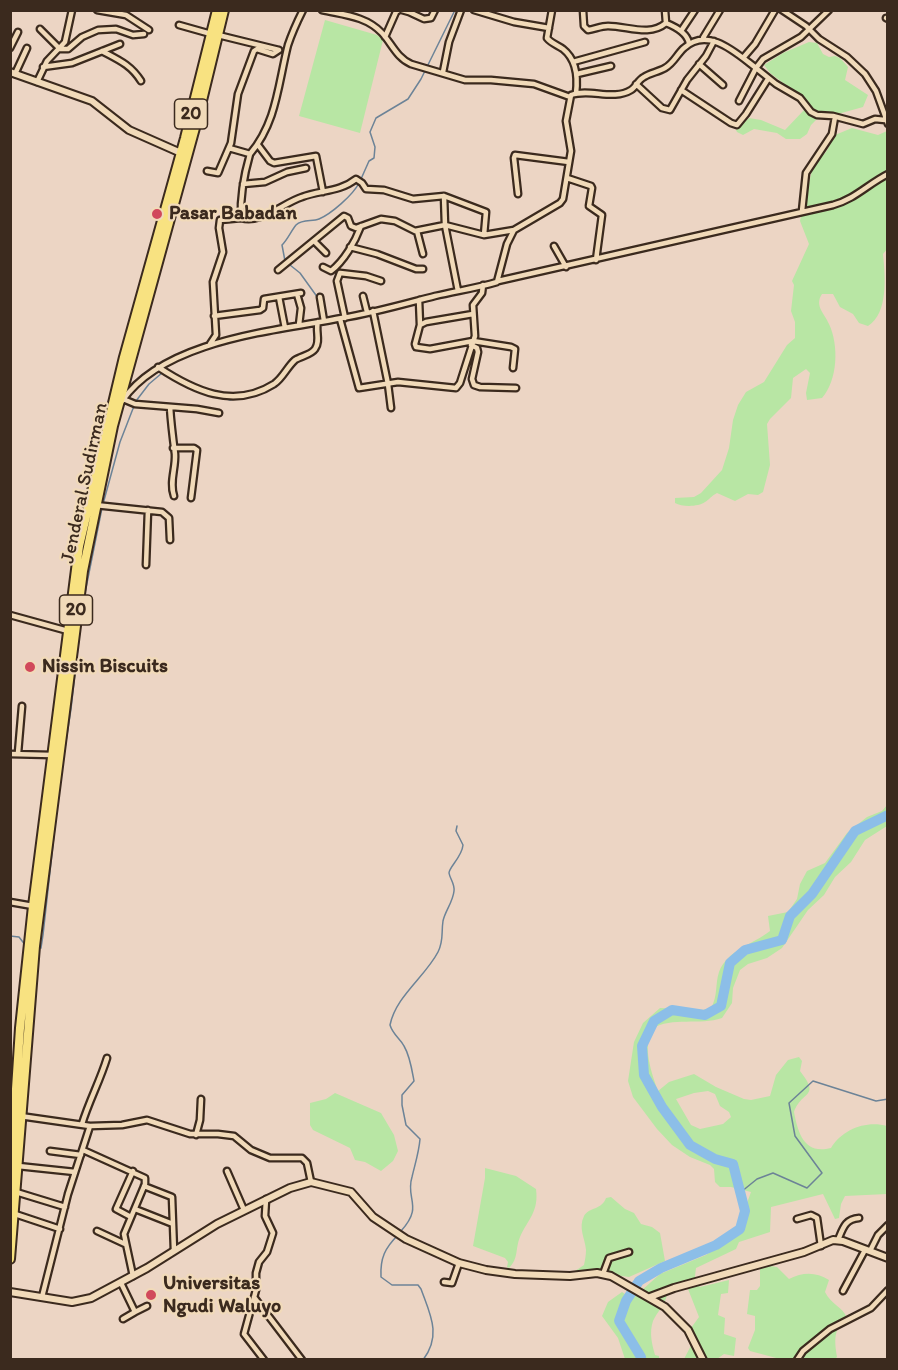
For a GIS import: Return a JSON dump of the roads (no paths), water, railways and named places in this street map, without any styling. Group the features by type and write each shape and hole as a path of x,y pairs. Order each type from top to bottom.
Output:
{"highway":[{"name":"Jenderal Sudirman","path":"35,918 33,906 49,804 52,755 70,631 95,505 191,142 217,10"},
{"name":"Jenderal Sudirman","path":"10,1180 17,1075 79,546 103,438 140,296 214,34 224,10"},
{"name":"Jenderal Sudirman","path":"11,1257 20,1116 17,1075"}],"street":[{"path":"37,82 44,67 67,38 72,10"},
{"path":"97,10 116,11 149,30"},
{"path":"241,218 243,184 250,154 266,134 272,118 287,52 303,10"},
{"path":"322,10 361,19 374,26 406,62 465,80 534,84 570,97"},
{"path":"385,37 396,12 400,10 409,12 424,20 431,18 435,10"},
{"path":"443,72 449,42 461,10"},
{"path":"474,10 514,22 549,28"},
{"path":"552,10 548,40 565,51 573,62 577,74 576,93"},
{"path":"583,10 584,26 588,30 608,26 649,31 666,23"},
{"path":"665,10 666,23"},
{"path":"681,31 695,10"},
{"path":"278,270 344,216 348,218 351,226 361,226 381,219 395,221 417,231 445,225 484,235 514,230 560,203 563,199 571,151 566,121 570,97 576,93 615,94 630,90 644,77 668,66 689,44 703,38 720,10"},
{"path":"742,58 755,44 775,10"},
{"path":"703,38 714,41 742,58 768,79 800,98 811,112 817,115 863,124 875,120 886,122 876,91 865,74 847,57 819,39 782,10"},
{"path":"739,101 763,59 810,30 829,10"},
{"path":"666,23 681,31 687,37 689,44"},
{"path":"179,25 287,52"},
{"path":"40,29 60,49 68,50 88,33 98,30 116,29 133,35 144,34"},
{"path":"10,48 18,32"},
{"path":"636,84 666,110 671,109 714,41"},
{"path":"573,62 645,42"},
{"path":"44,67 72,63 120,44"},
{"path":"27,48 13,73 89,99 129,130 181,153"},
{"path":"207,171 218,173 229,148 234,130 238,94 254,51 257,49 273,54 279,50"},
{"path":"102,51 123,60 134,70 141,81"},
{"path":"699,64 723,85"},
{"path":"577,74 611,66"},
{"path":"681,90 737,125 768,79"},
{"path":"802,211 807,170 832,134 835,117"},
{"path":"258,145 274,163 316,156 323,192"},
{"path":"229,148 250,154"},
{"path":"518,194 515,155 569,162"},
{"path":"243,184 265,182 287,172 306,168"},
{"path":"121,403 132,388 158,367 177,356 208,346 299,325 342,318 845,202 888,174"},
{"path":"567,178 592,188 589,206 602,215 596,260"},
{"path":"208,346 216,335 213,282 223,252 220,220 251,219 277,210 300,198 340,189 356,179 366,189 389,192 413,200 444,196 486,212 484,235"},
{"path":"444,196 445,225 458,291"},
{"path":"323,267 329,271 333,269 354,242 361,226"},
{"path":"498,281 514,230"},
{"path":"417,231 423,254"},
{"path":"314,242 326,253"},
{"path":"554,246 566,267"},
{"path":"350,247 377,254 411,268 423,269"},
{"path":"381,281 366,276 340,273 337,281 342,318 358,387 361,389 398,382 456,388 460,383 472,343 473,305 482,293 483,285"},
{"path":"214,316 262,310 264,299 299,294 299,325"},
{"path":"363,296 370,311 388,384 391,408"},
{"path":"279,297 285,328"},
{"path":"158,367 187,385 214,395 228,398 251,394 276,383 296,360 315,350 316,330 321,321 320,297"},
{"path":"419,300 420,325 415,344 418,348 430,349 472,343 513,348 515,352 513,368"},
{"path":"420,325 473,314"},
{"path":"472,343 478,352 472,379 474,385 516,388"},
{"path":"121,403 219,413"},
{"path":"170,407 175,455 172,484 174,496"},
{"path":"173,448 197,450 191,498"},
{"path":"95,505 162,513 168,516 170,540"},
{"path":"146,565 148,510"},
{"path":"10,615 70,631"},
{"path":"18,753 22,706"},
{"path":"10,754 52,755"},
{"path":"10,902 33,906"},
{"path":"82,1124 107,1058"},
{"path":"196,1135 200,1120 201,1099"},
{"path":"20,1116 90,1125 122,1125 147,1120 196,1135 229,1135 237,1138 256,1153 270,1158 302,1158 307,1163 311,1182"},
{"path":"42,1298 65,1207 90,1125"},
{"path":"50,1151 82,1153 133,1171 145,1178 144,1186 124,1234 133,1276"},
{"path":"18,1166 75,1172"},
{"path":"131,1217 116,1209 133,1171"},
{"path":"227,1171 244,1210"},
{"path":"10,1292 80,1302 133,1276 217,1224 298,1184 311,1182 351,1192 373,1217 406,1239 459,1263 499,1272 530,1275 603,1274 620,1281 665,1307 682,1324 703,1359"},
{"path":"144,1186 172,1196 174,1251"},
{"path":"16,1192 65,1207"},
{"path":"264,1359 244,1334 254,1297 258,1265 267,1254 273,1233 265,1216 266,1199"},
{"path":"135,1209 173,1224"},
{"path":"15,1214 60,1229"},
{"path":"797,1219 811,1215 817,1218 821,1246"},
{"path":"838,1240 846,1222 860,1218"},
{"path":"843,1290 878,1235 888,1225"},
{"path":"97,1231 125,1244"},
{"path":"650,1297 674,1288 794,1256 838,1240 888,1258"},
{"path":"603,1274 609,1258 629,1252"},
{"path":"444,1282 450,1284 453,1282 459,1263"},
{"path":"121,1282 135,1312"},
{"path":"798,1359 803,1351 830,1329 871,1308 888,1290"},
{"path":"254,1297 302,1359"},
{"path":"123,1319 147,1306"}],"waterway":[{"path":"361,179 369,161 374,158 375,147 370,132 376,118 408,99 421,79 455,10"},
{"path":"318,298 300,273 285,261 282,245 296,225 319,219 329,213 347,198 359,183"},
{"path":"136,401 149,384 162,373 185,385"},
{"path":"220,397 230,400 256,394"},
{"path":"103,504 120,442 134,406"},
{"path":"37,947 41,948 43,935 83,603 102,508"},
{"path":"640,1360 641,1357 619,1321 626,1301 639,1281 661,1268 716,1245 740,1229 745,1211 733,1164 715,1159 690,1145 662,1107 644,1075 642,1046 654,1021 672,1010 705,1015 721,1006 730,963 745,950 782,940 790,916 812,894 855,831 888,815"},
{"path":"401,1231 408,1222 413,1209 410,1185 420,1139 406,1125 402,1105 402,1095 414,1081 408,1054 390,1025 398,1005 440,948 443,921 454,891 449,873 463,845 456,831 457,826"},
{"path":"10,936 19,937 26,946"},
{"path":"741,1192 757,1179 773,1173 807,1188 822,1173 795,1136 789,1103 813,1081 876,1101 888,1099"},
{"path":"398,1235 384,1254 381,1277 392,1285 418,1285 421,1289 433,1325 432,1342 423,1360"}],"place":[{"name":"Pasar Babadan","path":"157,214"},
{"name":"Nissin Biscuits","path":"30,667"},
{"name":"Universitas Ngudi Waluyo","path":"151,1295"}]}
